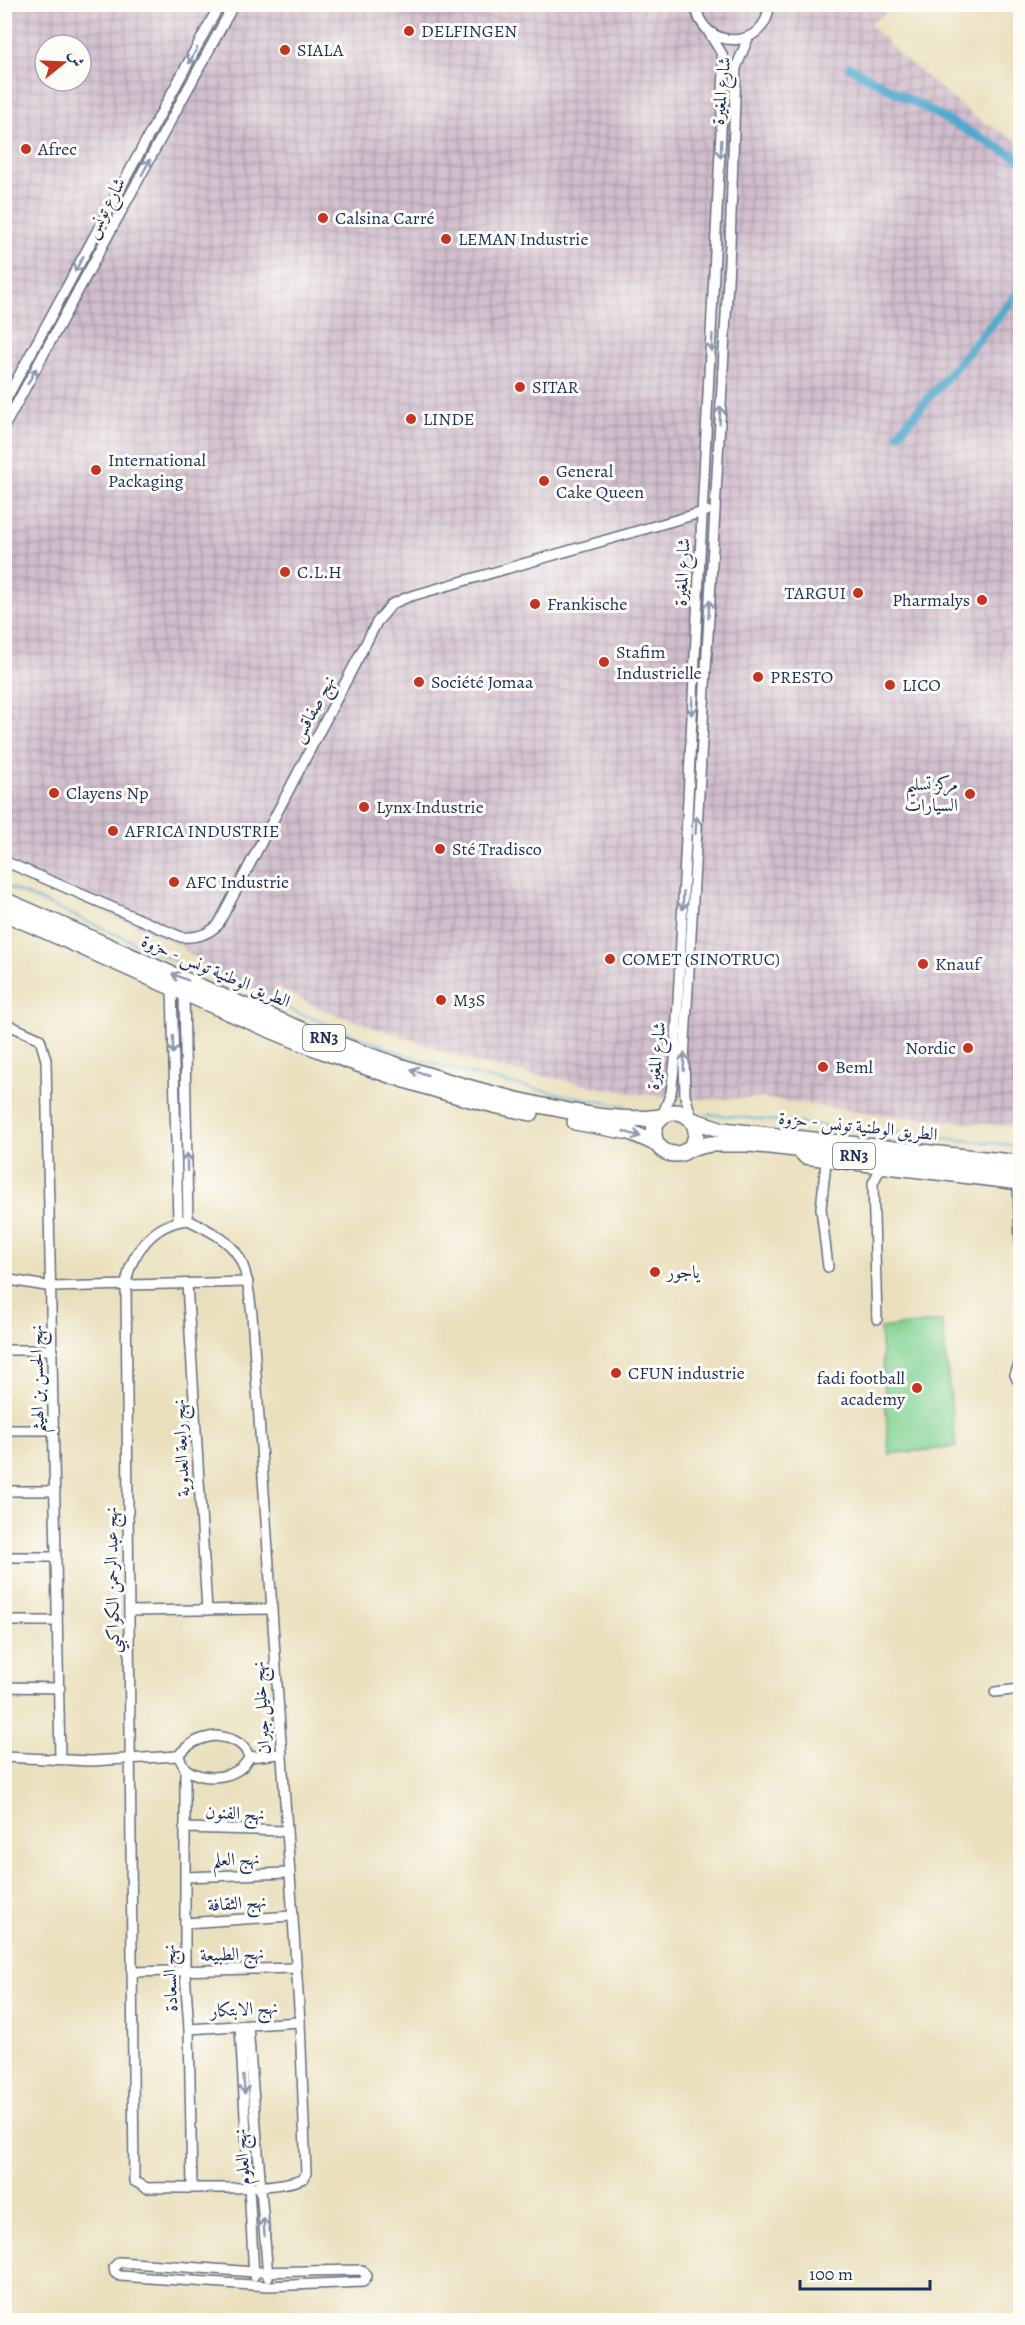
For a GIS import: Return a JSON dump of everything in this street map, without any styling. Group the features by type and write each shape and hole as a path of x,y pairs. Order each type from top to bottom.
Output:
{"main road":[{"name":"الطريق الوطنية تونس - حزوة","path":"4,900 301,1029 433,1077 485,1092 586,1114 628,1119 661,1117"},
{"name":"الطريق الوطنية تونس - حزوة","path":"4,913 341,1058 413,1084 487,1105 630,1132 657,1144"},
{"name":"RN3","path":"661,1117 677,1112 692,1120"},
{"path":"657,1144 654,1130 661,1117"},
{"path":"688,1149 696,1135 692,1120"},
{"name":"الطريق الوطنية تونس - حزوة","path":"692,1120 714,1128 762,1135 1020,1163"},
{"name":"الطريق الوطنية تونس - حزوة","path":"688,1149 710,1144 733,1143 795,1149 1020,1181"},
{"name":"RN3","path":"657,1144 672,1154 688,1149"}],"street":[{"name":"شارع تونس","path":"4,403 220,4"},
{"name":"شارع تونس","path":"4,427 234,4"},
{"name":"شارع المغيرة","path":"661,1117 671,1092 674,1073 724,71 722,54 696,9 689,4"},
{"name":"شارع المغيرة","path":"692,1120 686,1095 684,1059 715,510 736,68 748,38 762,25 770,6"},
{"path":"708,32 720,39 734,41 748,38"},
{"name":"نهج صفاقس","path":"4,861 181,937 190,938 207,933 218,925 377,622 392,604 468,579 715,510"},
{"path":"178,989 188,1220"},
{"path":"178,989 178,1221"},
{"name":"نهج الحسن بن الهيثم","path":"4,1023 40,1039 46,1060 60,1758"},
{"path":"795,1149 804,1159 880,1169 1020,1181 1020,1243"},
{"path":"826,1162 821,1208 828,1267"},
{"path":"877,1319 873,1183 880,1169"},
{"name":"نهج عبد الرحمن الكواكبي","path":"188,1220 178,1221 159,1232 134,1254 128,1267 126,1285 134,2181 147,2188 192,2187"},
{"name":"نهج خليل جبران","path":"188,1220 223,1238 235,1249 243,1262 248,1282 254,1335 285,1830 300,2022 306,2173 304,2178 298,2181 261,2186 192,2187"},
{"path":"4,1279 52,1287 248,1282"},
{"name":"نهج رابعة العدوية","path":"188,1284 207,1610"},
{"path":"4,1350 53,1350"},
{"path":"1020,1362 1014,1375 1020,1385"},
{"path":"4,1430 54,1430"},
{"path":"4,1491 54,1491"},
{"path":"4,1557 56,1557"},
{"path":"130,1611 271,1609"},
{"path":"4,1621 57,1621"},
{"path":"4,1687 60,1688"},
{"path":"995,1692 1020,1689"},
{"path":"4,1757 91,1761 178,1756 195,1741 216,1736 239,1743 246,1749 249,1757"},
{"path":"178,1756 185,1768 202,1775 231,1774 240,1770 249,1757 280,1754"},
{"name":"نهج السعادة","path":"185,1768 185,1972 189,2029 192,2187"},
{"name":"نهج الفنون","path":"184,1828 285,1830"},
{"name":"نهج العلم","path":"186,1877 288,1873"},
{"name":"نهج الثقافة","path":"185,1923 291,1916"},
{"name":"نهج الطبيعة","path":"132,1972 296,1968"},
{"name":"نهج الابتكار","path":"189,2029 300,2022"},
{"name":"نهج العلوم","path":"244,2026 261,2186 268,2286"},
{"name":"نهج العلوم","path":"244,2026 253,2285"},
{"path":"118,2262 268,2272 362,2270 367,2276 363,2282 268,2286 120,2276 115,2273 114,2267 118,2262"}],"shaded area":[{"path":"5,5 899,5 869,24 901,56 975,117 1020,142 1020,1127 879,1114 762,1098 702,1099 636,1094 485,1065 321,1009 277,987 271,999 208,969 178,944 5,868"}],"green space":[{"name":"fadi football academy","path":"942,1321 956,1447 889,1454 880,1328"}],"waterway":[{"path":"849,67 1020,159"},
{"path":"898,434 1020,291"},
{"path":"4,885 177,961"},
{"path":"272,1002 383,1046 452,1069 516,1085 625,1106"},
{"path":"708,1114 1020,1146"}],"place":[{"name":"DELFINGEN","path":"409,31"},
{"name":"SIALA","path":"285,50"},
{"name":"Afrec","path":"26,149"},
{"name":"Calsina Carré","path":"323,218"},
{"name":"LEMAN Industrie","path":"446,239"},
{"name":"SITAR","path":"520,387"},
{"name":"LINDE","path":"411,419"},
{"name":"International Packaging","path":"96,470"},
{"name":"General Cake Queen","path":"544,481"},
{"name":"C.L.H","path":"285,572"},
{"name":"TARGUI","path":"858,593"},
{"name":"Pharmalys","path":"982,600"},
{"name":"Frankische","path":"535,604"},
{"name":"Stafim Industrielle","path":"604,662"},
{"name":"PRESTO","path":"758,677"},
{"name":"Société Jomaa","path":"419,682"},
{"name":"LICO","path":"890,685"},
{"name":"Clayens Np","path":"54,793"},
{"name":"مركز تسليم السيارات","path":"970,794"},
{"name":"Lynx Industrie","path":"364,807"},
{"name":"AFRICA INDUSTRIE","path":"113,831"},
{"name":"Sté Tradisco","path":"440,849"},
{"name":"AFC Industrie","path":"174,882"},
{"name":"COMET (SINOTRUC)","path":"610,959"},
{"name":"Knauf","path":"923,964"},
{"name":"M3S","path":"441,1000"},
{"name":"Nordic","path":"968,1048"},
{"name":"Beml","path":"823,1067"},
{"name":"ياجور","path":"655,1272"},
{"name":"CFUN industrie","path":"616,1373"},
{"name":"fadi football academy","path":"917,1388"}]}
